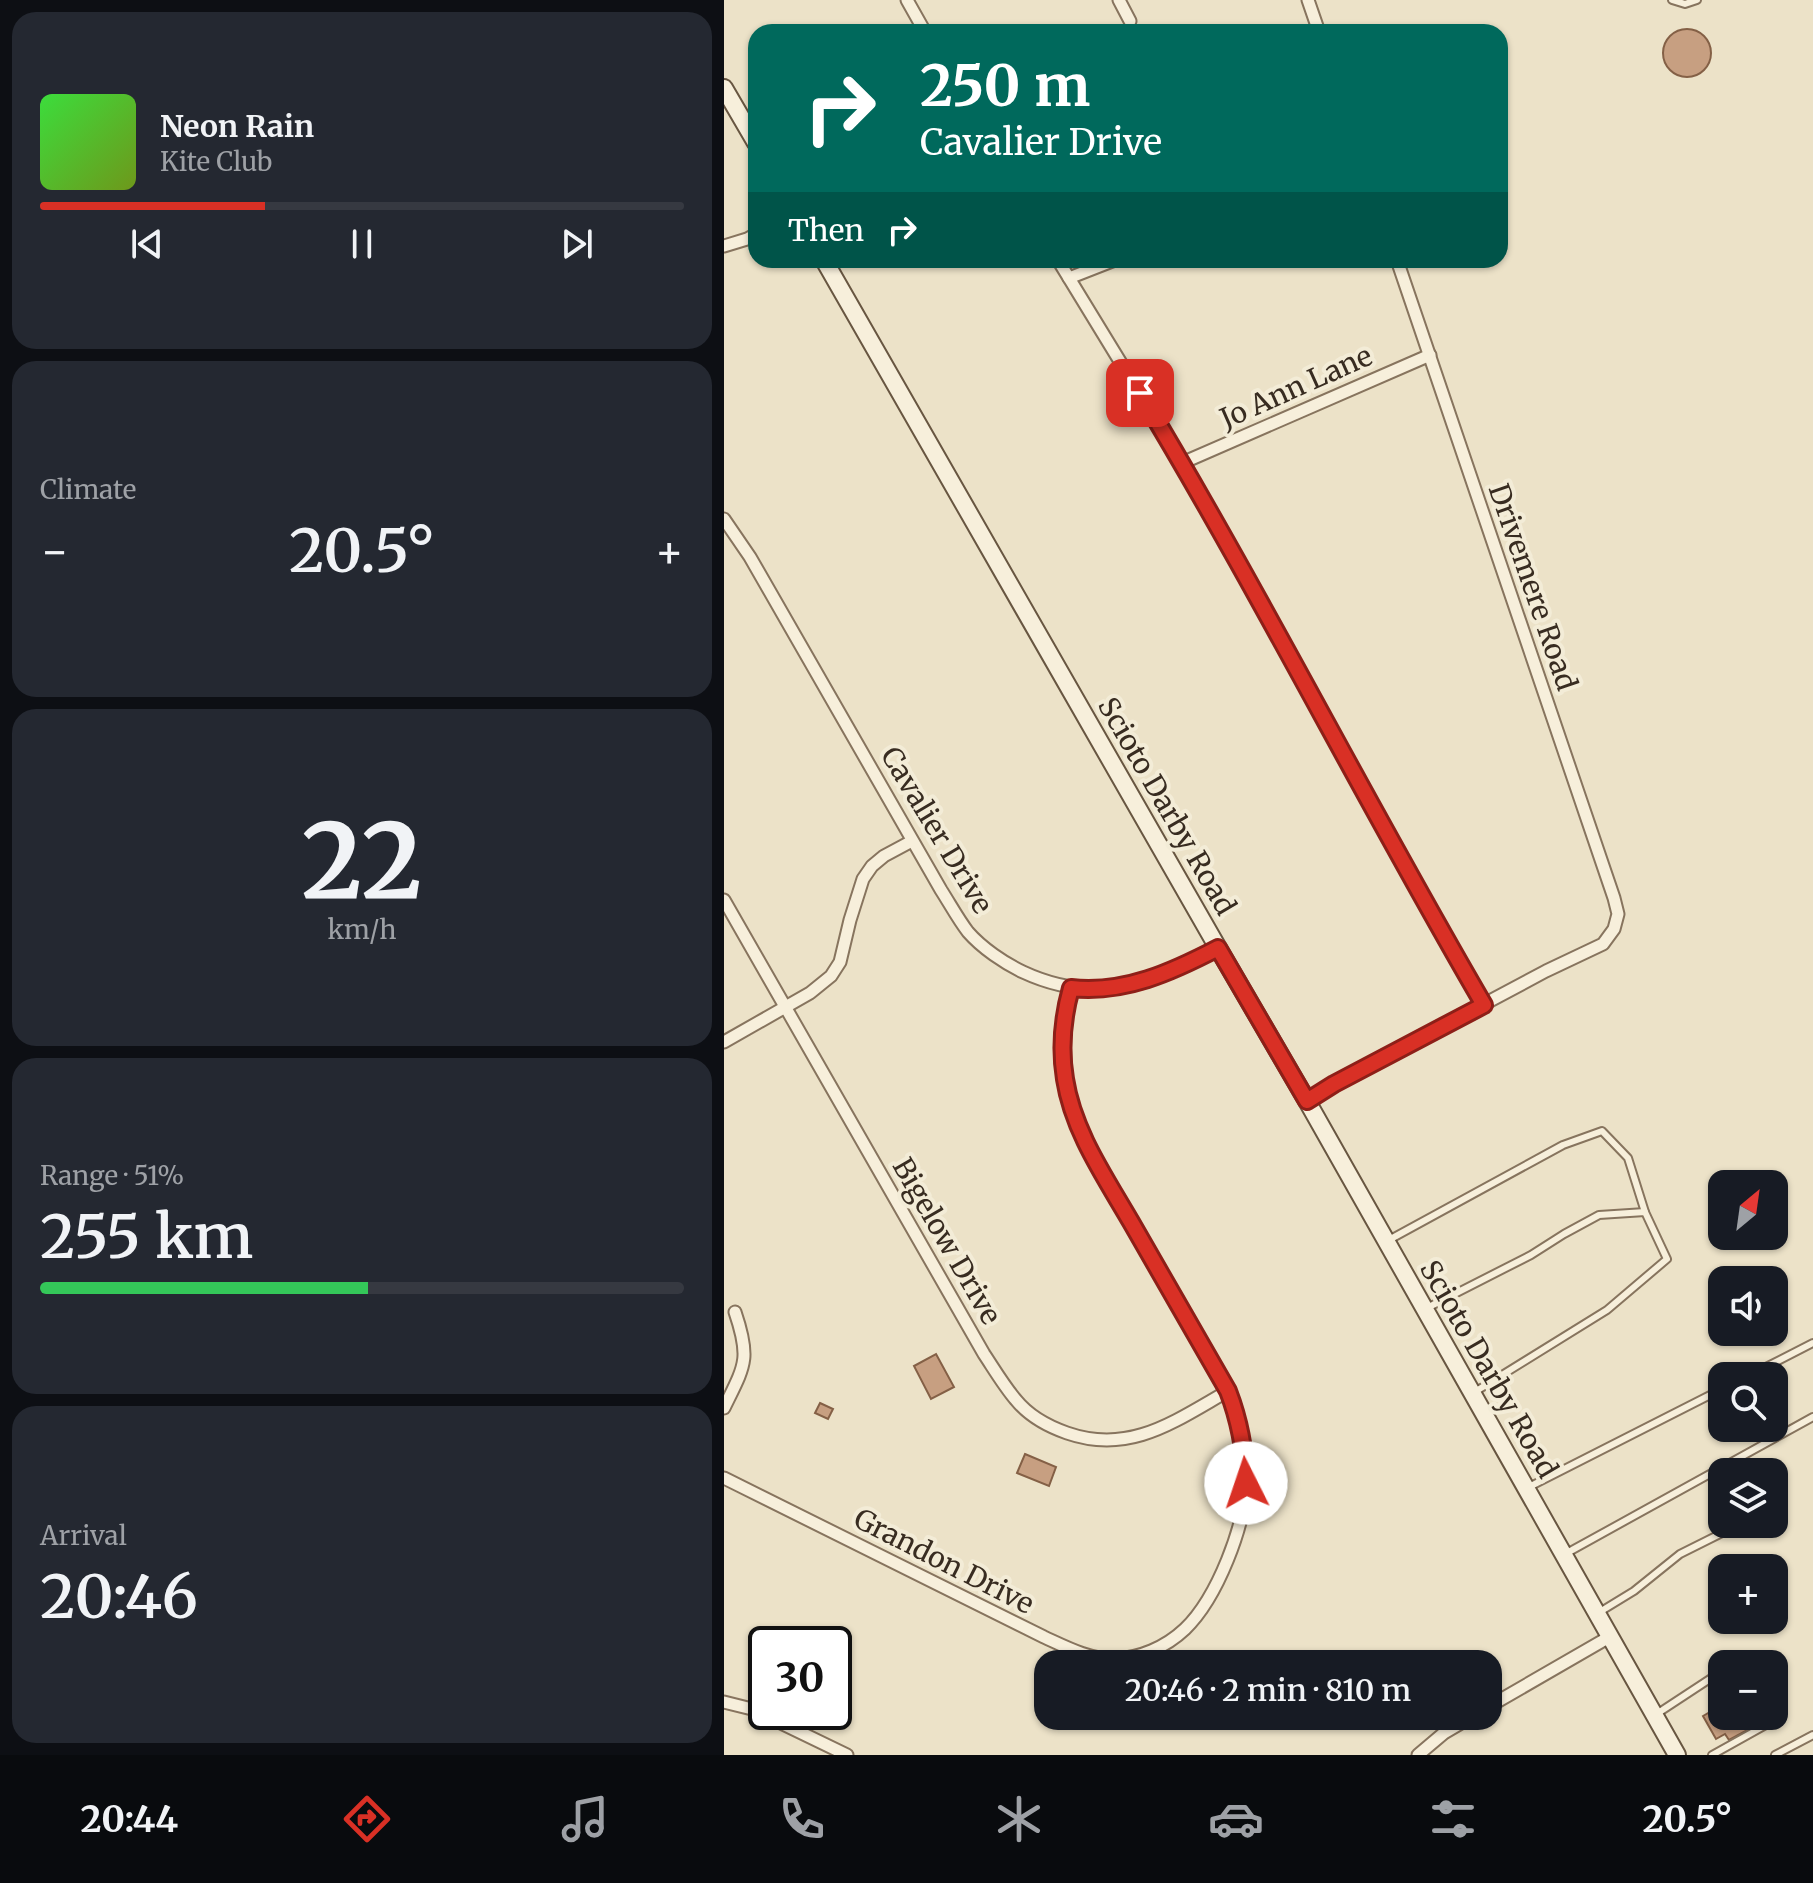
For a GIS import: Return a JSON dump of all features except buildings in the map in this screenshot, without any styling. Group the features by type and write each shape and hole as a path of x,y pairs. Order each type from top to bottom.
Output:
{"main road":[{"path":"724,88 748,129"},
{"name":"Scioto Darby Road","path":"829,268 1387,1241 1677,1755"}],"street":[{"path":"907,0 920,24"},
{"path":"1119,0 1130,21"},
{"path":"1308,0 1316,24"},
{"path":"724,246 748,238"},
{"path":"1063,268 1182,463 1262,603 1373,811 1484,1005 1307,1101"},
{"path":"1069,278 1095,268"},
{"name":"Drivemere Road","path":"1400,268 1618,914 1614,929 1603,944 1484,1005"},
{"name":"Jo Ann Lane","path":"1182,463 1430,355"},
{"name":"Cavalier Drive","path":"724,519 750,557 941,890 969,932 985,947 1011,966 1039,979 1071,988 1100,990 1122,987 1187,964 1218,948"},
{"path":"724,1042 810,993 831,976 840,962 863,879 884,856 912,841"},
{"name":"Bigelow Drive","path":"724,900 984,1354 1017,1401 1034,1418 1077,1437 1119,1441 1166,1426 1228,1391"},
{"path":"1071,988 1063,1055 1065,1080 1073,1110 1098,1165 1228,1391"},
{"path":"724,1408 745,1356 743,1334 735,1312"},
{"name":"Grandon Drive","path":"724,1478 1073,1650 1113,1659 1132,1657 1163,1645 1183,1631 1199,1614 1234,1542 1242,1515 1246,1472 1237,1415 1228,1391"},
{"path":"1502,1699 1611,1636"},
{"path":"724,1702 752,1709 847,1755"},
{"path":"1418,1755 1449,1730"}],"lane":[{"path":"1672,0 1685,4 1697,0"},
{"path":"1387,1241 1563,1145 1602,1131 1628,1158 1645,1212 1667,1259 1607,1310 1473,1393"},
{"path":"1425,1309 1531,1255 1599,1215 1645,1212"},
{"path":"1776,1362 1813,1343"},
{"path":"1527,1488 1708,1396"},
{"path":"1565,1554 1813,1417"},
{"path":"1598,1613 1634,1591 1680,1554 1712,1538"},
{"path":"1655,1715 1708,1680"},
{"path":"1712,1755 1757,1730"},
{"path":"1775,1755 1813,1735"}],"route":[{"path":"1140,393 1262,603 1373,811 1484,1005 1307,1101 1218,948 1187,964 1122,987 1100,990 1071,988 1063,1055 1065,1080 1073,1110 1098,1165 1228,1391 1245,1451 1246,1483"}]}
